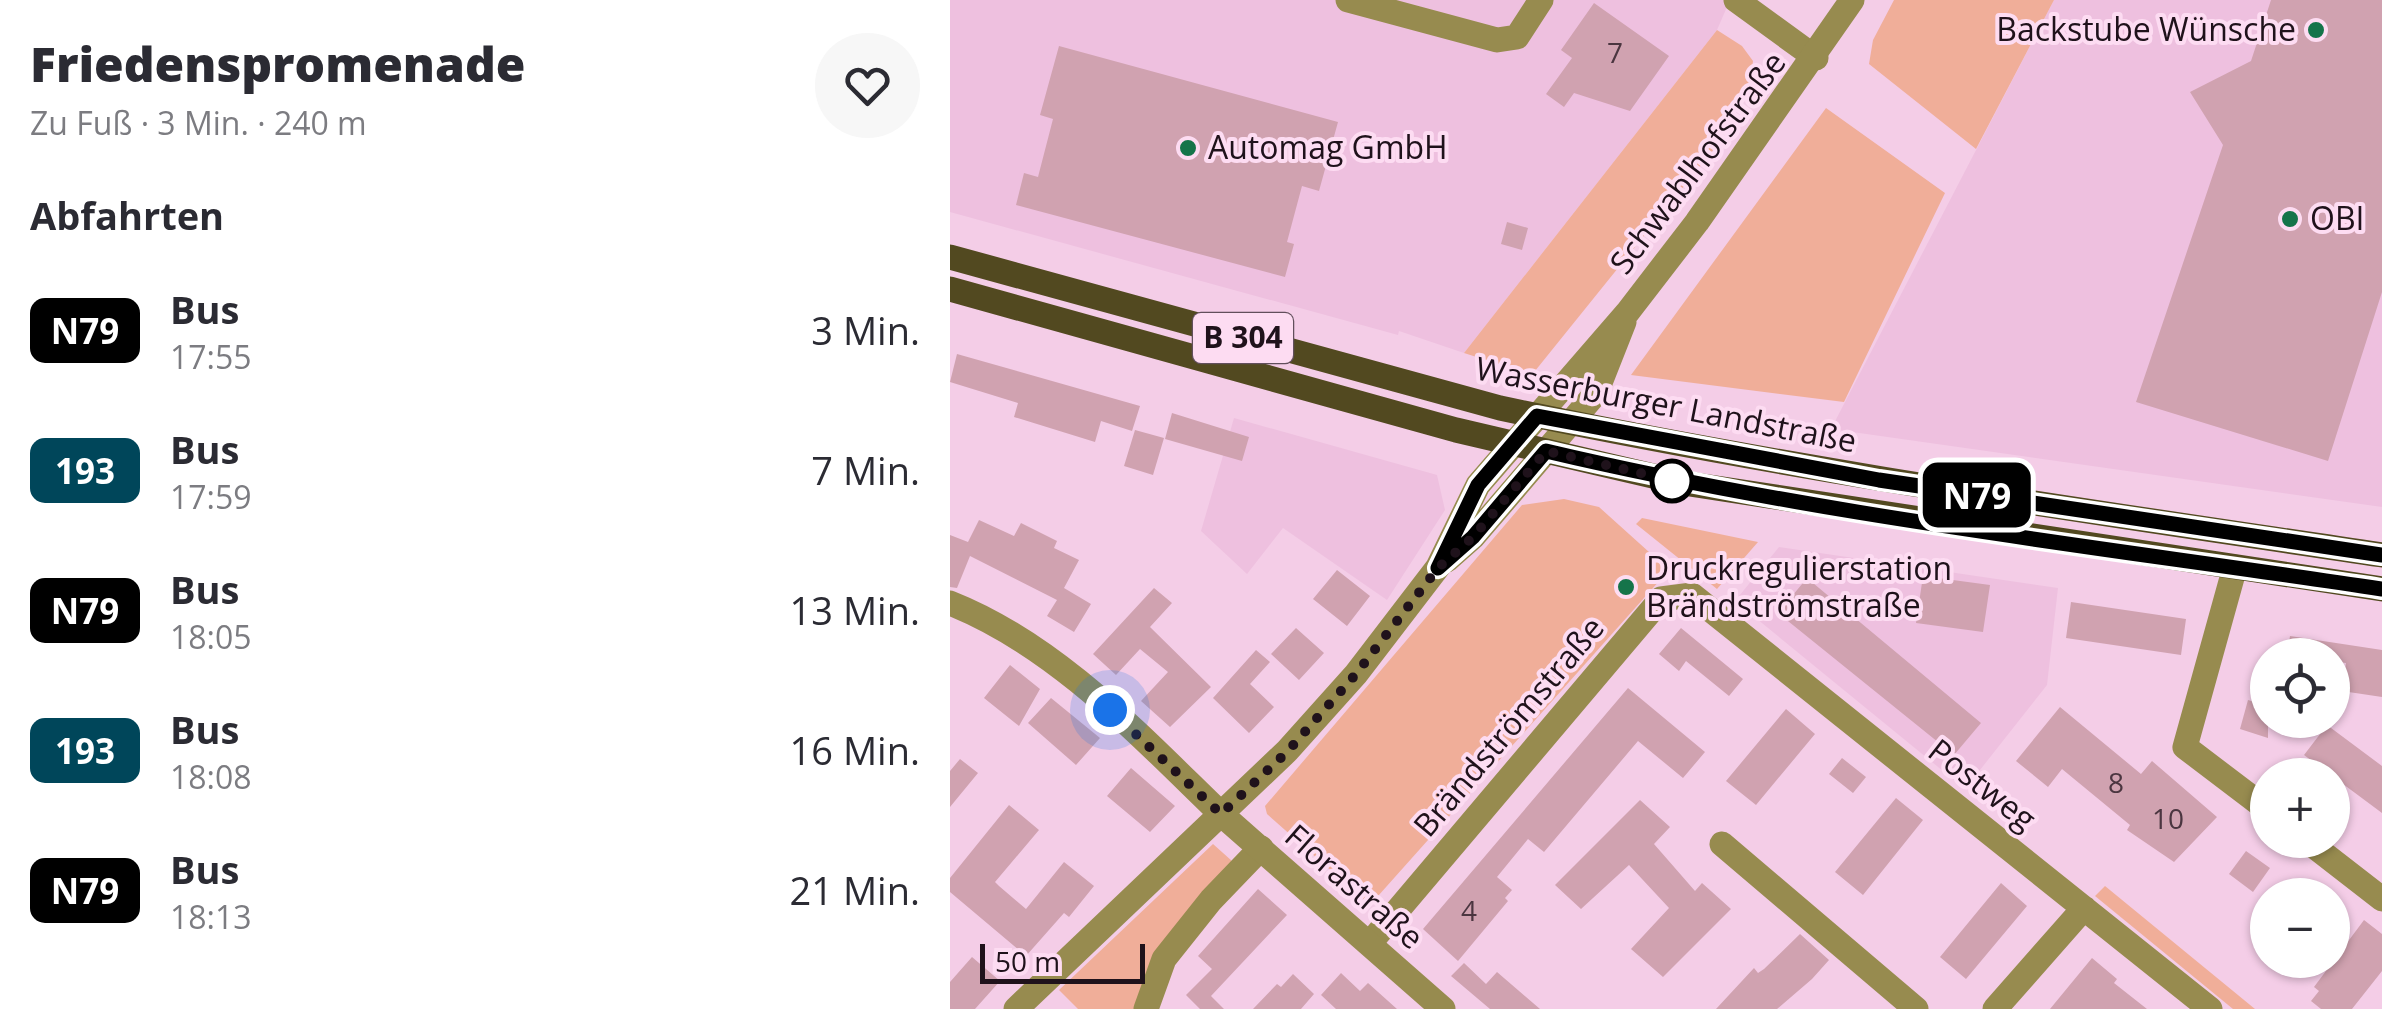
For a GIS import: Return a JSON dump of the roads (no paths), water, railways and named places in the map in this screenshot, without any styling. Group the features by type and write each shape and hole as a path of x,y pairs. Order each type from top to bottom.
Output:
{"main road":[{"name":"Wasserburger Landstraße","path":"950,257 1537,416 1917,486 2382,555"},
{"name":"Wasserburger Landstraße","path":"950,289 1510,443 1683,483 2382,590"}],"street":[{"path":"1348,0 1497,40 1517,37 1542,0"},
{"path":"1736,0 1816,58"},
{"name":"Schwablhofstraße","path":"1438,568 1478,485 1510,443 1627,313 1816,58 1852,0"},
{"name":"Schwablhofstraße","path":"1438,568 1473,537 1596,393 1627,313"},
{"path":"1016,1009 1288,751 1356,674 1438,568"},
{"path":"2235,568 2185,746 2250,796"},
{"name":"Brändströmstraße","path":"1370,943 1661,599 1692,595 1714,612"},
{"name":"Florastraße","path":"950,603 988,618 1030,646 1110,710 1221,814 1443,1009"},
{"name":"Postweg","path":"1714,612 2210,1009"},
{"path":"1722,844 1916,1009"},
{"path":"1146,1009 1164,959 1211,900 1261,848"},
{"path":"2329,858 2382,899"},
{"path":"1995,1009 2084,908"}],"place":[{"name":"Backstube Wünsche","path":"2316,30"},
{"name":"Automag GmbH","path":"1188,148"},
{"name":"OBI","path":"2290,219"},
{"name":"Druckregulierstation Brändströmstraße","path":"1626,587"}]}
